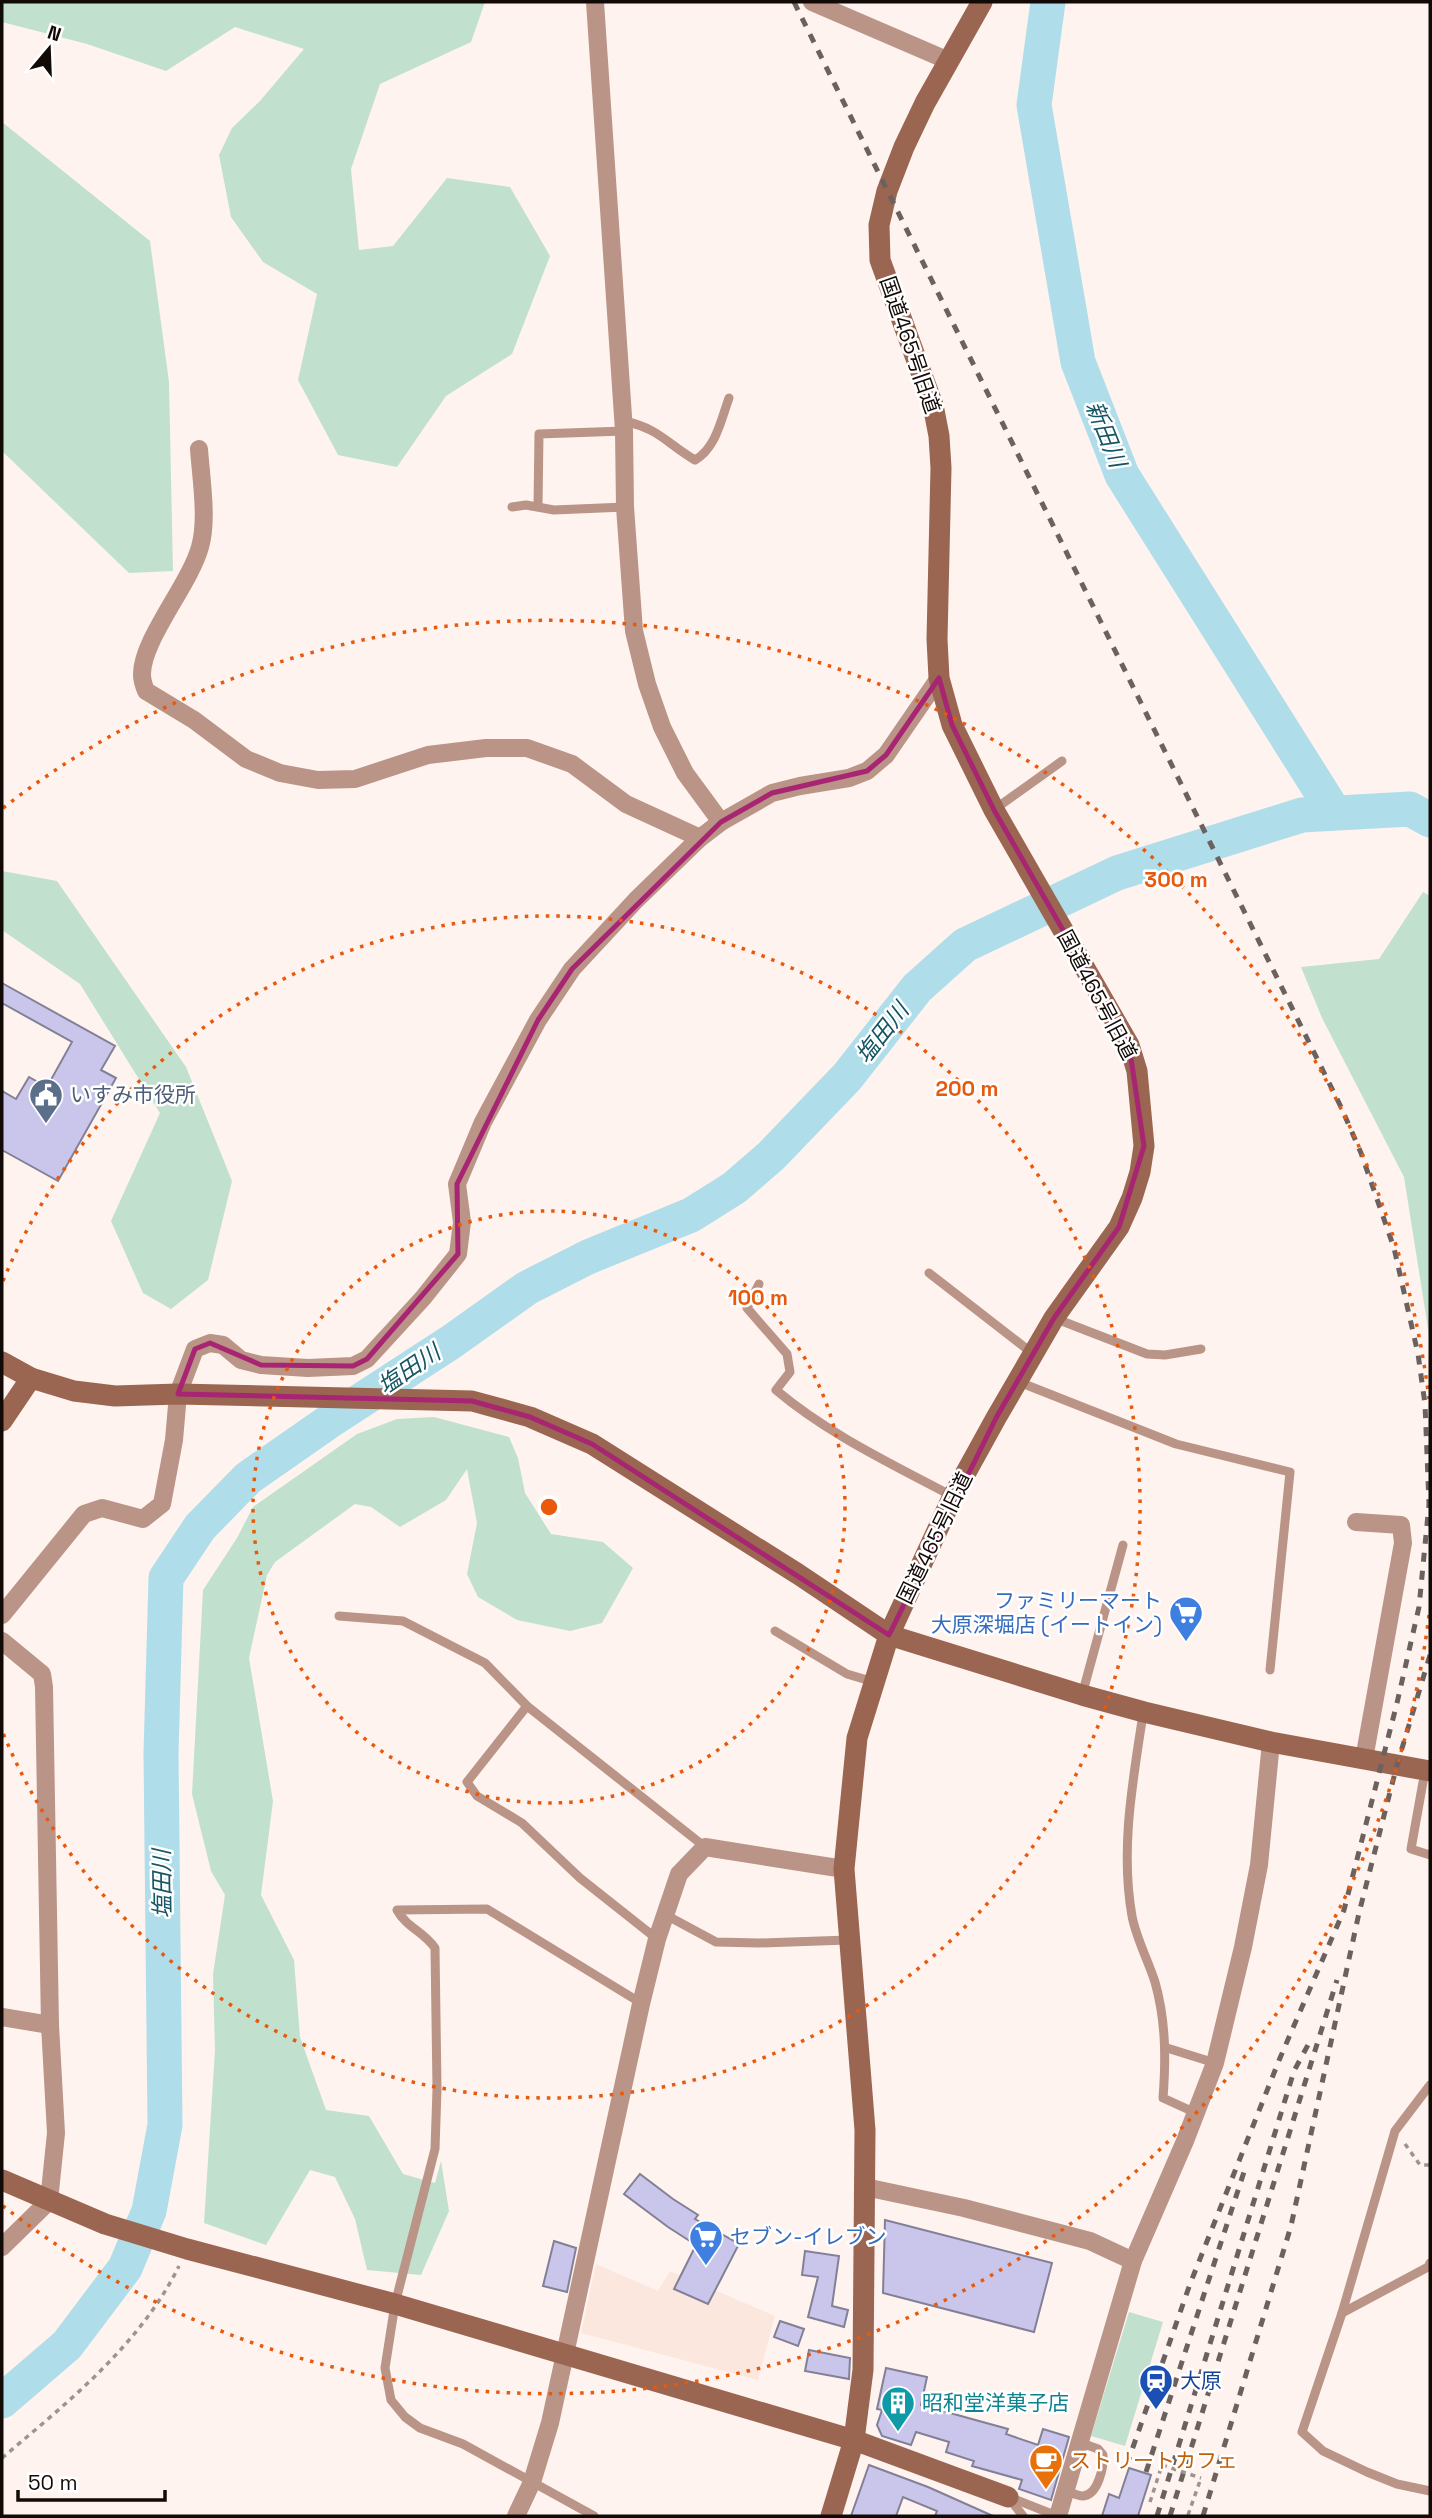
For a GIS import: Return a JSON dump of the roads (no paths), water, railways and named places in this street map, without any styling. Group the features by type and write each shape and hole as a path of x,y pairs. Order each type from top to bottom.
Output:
{"street":[{"path":"595,2 624,426 625,507 634,631 647,684 662,727 685,774 721,822"},
{"path":"812,2 853,10 949,61"},
{"name":"国道465号旧道","path":"831,2516 853,2440 863,2370 865,2130 844,1869 857,1738 888,1635 953,1496 1054,1318 1119,1227 1140,1172 1144,1146 1137,1071 1129,1045 993,810 952,725 939,678 939,436 933,405 880,260 879,225 887,191 904,146 982,2"},
{"path":"199,449 203,523 201,546 150,646 142,674 146,691 194,720 246,759 280,773 318,780 355,779 428,755 486,748 527,748 572,764 626,804 700,838"},
{"path":"2,1615 84,1514 102,1508 143,1519 162,1504 174,1440 178,1394 195,1349 210,1343 223,1345 241,1360 261,1365 308,1368 353,1366 367,1359 423,1298 458,1254 461,1222 457,1184 483,1122 538,1020 572,968 636,900 700,838 721,822 772,793 849,778 867,771 886,755 939,678"},
{"path":"2,1362 31,1378 74,1391 115,1396 280,1395 472,1401 530,1417 592,1444 798,1574 888,1635 1144,1712 1271,1742 1364,1759 1427,1777"},
{"path":"2,1421 31,1378"},
{"path":"1356,1522 1401,1525 1403,1543 1364,1759"},
{"path":"2,1641 42,1674 44,1687 50,2025 56,2133 49,2201 2,2247"},
{"path":"1053,2516 1065,2490 1133,2260 1215,2063 1243,1947 1259,1865 1271,1742"},
{"path":"516,2516 532,2483 550,2423 641,2004 664,1914 679,1874 705,1847 844,1869"},
{"path":"2,2017 50,2025"},
{"path":"2,2179 106,2224 187,2249 395,2304 853,2440 1008,2497"},
{"path":"865,2187 964,2208 1090,2241 1133,2260"}],"lane":[{"path":"538,506 539,434 642,425 657,432 695,460 703,455 714,441 729,398"},
{"path":"512,507 526,505 554,510 625,507"},
{"path":"993,810 1062,761"},
{"path":"929,1273 1034,1354"},
{"path":"759,1284 747,1308 787,1354 790,1372 776,1390 794,1406 855,1445 953,1496"},
{"path":"1054,1318 1147,1354 1165,1355 1201,1349"},
{"path":"1017,1381 1176,1444 1290,1472 1270,1670"},
{"path":"1082,1695 1123,1545"},
{"path":"339,1616 403,1620 485,1663 527,1706 705,1847"},
{"path":"775,1631 846,1674 874,1682"},
{"path":"527,1706 467,1782 477,1796 523,1823 580,1878 657,1939"},
{"path":"1144,1712 1131,1793 1128,1849 1132,1917 1156,1984 1167,2048 1163,2098 1196,2113"},
{"path":"1427,1777 1411,1849 1430,1855"},
{"path":"594,2516 463,2444 420,2428 405,2417 391,2400 385,2368 395,2304 435,2149 437,2089 435,1948 428,1937 404,1922 397,1910 487,1909 641,2004"},
{"path":"664,1914 716,1942 759,1944 850,1940"},
{"path":"1167,2048 1215,2063"},
{"path":"1430,2085 1395,2131 1342,2313 1302,2432 1322,2451 1356,2467 1397,2484 1430,2491"},
{"path":"1342,2313 1430,2263"},
{"path":"1065,2490 1081,2496 1087,2495 1095,2489 1104,2463 1104,2455 1098,2449 1079,2442"},
{"path":"1008,2497 1053,2516"},
{"path":"1008,2497 1023,2516"}],"waterway":[{"name":"新田川","path":"1048,2 1034,105 1078,362 1122,475 1334,812"},
{"name":"塩田川","path":"2,2401 67,2345 125,2268 149,2211 165,2125 161,1753 166,1578 200,1527 248,1478 527,1288 588,1257 691,1215 734,1188 771,1156 847,1077 917,988 965,945 1117,873 1302,815 1410,809 1430,820"}],"railway":[{"path":"794,2 1341,1107 1361,1153 1394,1248 1418,1354 1425,1404 1429,1504 1419,1607 1344,1910 1280,2058 1190,2284 1125,2470"},
{"path":"1203,2516 1291,2226 1359,1913 1397,1765 1430,1655"},
{"path":"1170,2516 1337,1980"},
{"path":"1157,2516 1294,2071 1309,2043"},
{"path":"1146,2472 1244,2172"}],"place":[{"name":"いすみ市役所","path":"46,1125"},
{"name":"ファミリーマート 大原深堀店 (イートイン)","path":"1186,1643"},
{"name":"セブン-イレブン","path":"706,2267"},
{"name":"大原","path":"1156,2411"},
{"name":"昭和堂洋菓子店","path":"898,2433"},
{"name":"ストリートカフェ","path":"1046,2491"}]}
